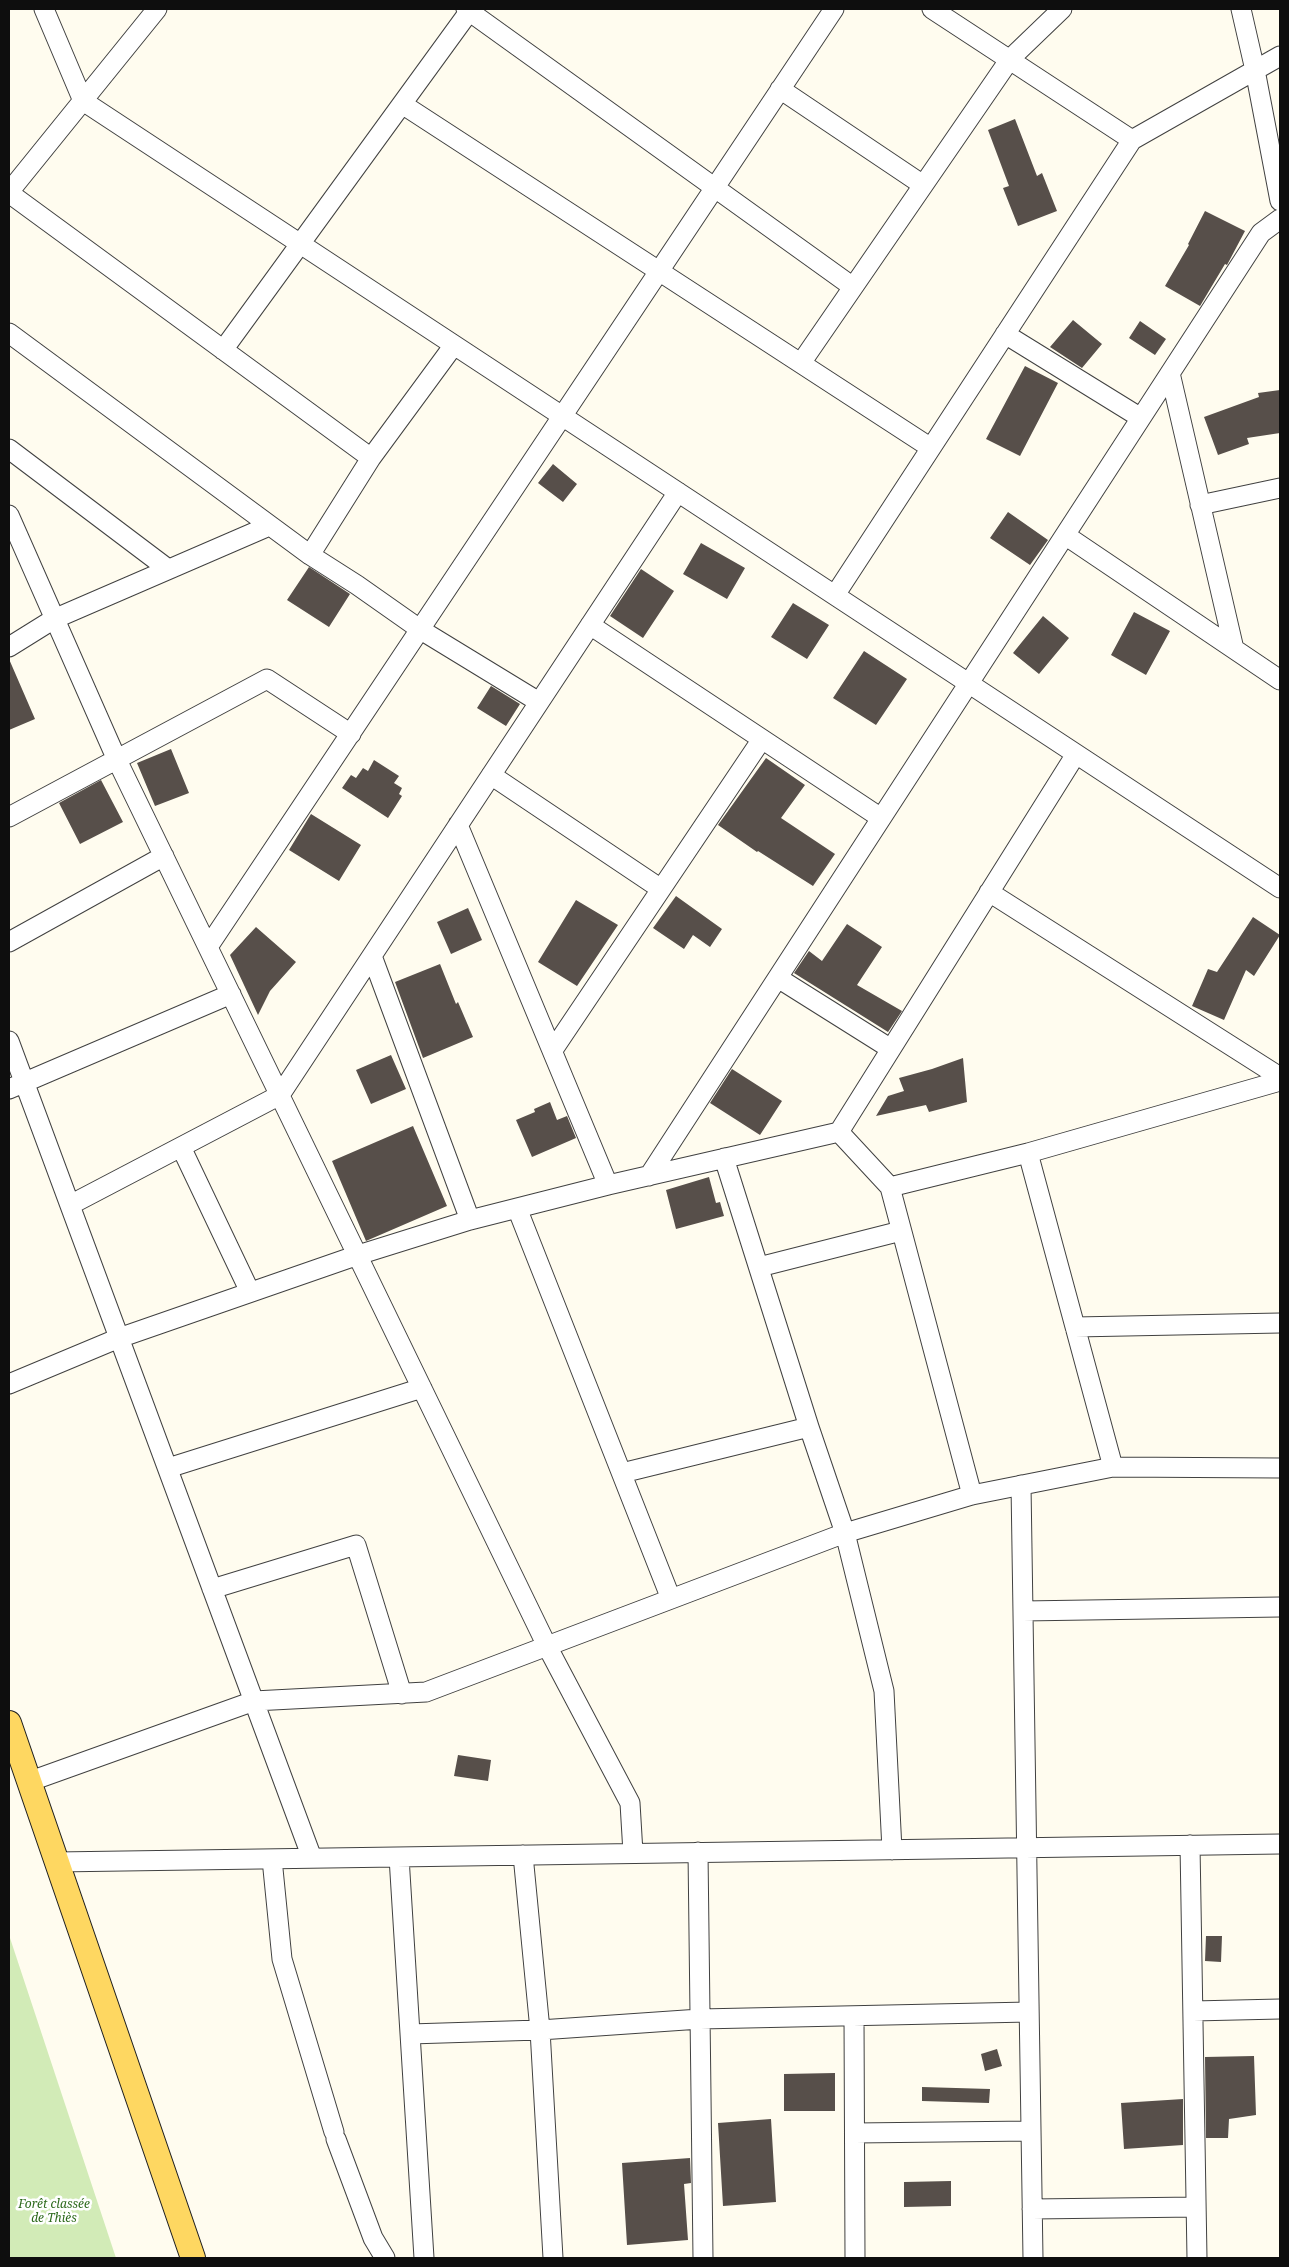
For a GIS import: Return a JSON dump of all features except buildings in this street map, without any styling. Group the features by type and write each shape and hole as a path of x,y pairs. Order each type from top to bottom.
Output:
{"main road":[{"path":"9,1724 193,2258"}],"street":[{"path":"44,9 83,101 1280,888"},
{"path":"157,9 9,193 371,458"},
{"path":"208,947 834,9"},
{"path":"932,9 1132,140"},
{"path":"801,364 1010,59 1062,9"},
{"path":"1241,9 1255,70 1280,201"},
{"path":"223,350 469,10 853,287"},
{"path":"835,595 1132,140 1280,56"},
{"path":"780,89 923,185"},
{"path":"402,104 931,448"},
{"path":"649,1176 1261,232 1280,219"},
{"path":"9,333 310,555 357,584 421,630 539,702"},
{"path":"1005,334 1141,418"},
{"path":"310,555 371,458 454,344"},
{"path":"1170,373 1234,649"},
{"path":"9,449 168,570"},
{"path":"1200,505 1280,488"},
{"path":"70,1205 280,1095 678,492"},
{"path":"9,515 117,760 547,1646 630,1803 633,1853"},
{"path":"9,647 54,619 270,526"},
{"path":"1065,535 1280,680"},
{"path":"590,625 881,818"},
{"path":"9,817 267,679 351,734"},
{"path":"553,1050 762,739"},
{"path":"9,1384 119,1338 358,1255 470,1220 608,1185 839,1132 1076,754"},
{"path":"492,774 661,889"},
{"path":"458,825 608,1185"},
{"path":"9,942 164,856"},
{"path":"989,892 1280,1078"},
{"path":"372,956 470,1220"},
{"path":"778,978 891,1049"},
{"path":"16,1086 231,994"},
{"path":"9,1041 16,1086 70,1205 312,1858"},
{"path":"890,1187 1028,1153 1280,1081"},
{"path":"839,1132 890,1187 972,1495"},
{"path":"181,1147 250,1292"},
{"path":"1028,1153 1113,1467"},
{"path":"724,1158 845,1533 884,1691 892,1850"},
{"path":"517,1208 671,1599"},
{"path":"759,1267 901,1230"},
{"path":"1075,1327 1280,1323"},
{"path":"168,1468 422,1388"},
{"path":"622,1473 809,1426"},
{"path":"28,1782 254,1702 426,1692 845,1533 972,1495 1113,1467 1280,1468"},
{"path":"1021,1485 1033,2258"},
{"path":"212,1589 356,1545 402,1694"},
{"path":"1023,1611 1280,1607"},
{"path":"56,1862 1280,1844"},
{"path":"1190,1845 1197,2258"},
{"path":"698,1852 703,2258"},
{"path":"523,1855 540,2030 553,2258"},
{"path":"399,1857 424,2258"},
{"path":"272,1859 282,1959 335,2136 373,2238 386,2258"},
{"path":"1193,2011 1280,2009"},
{"path":"410,2034 540,2030 700,2019 1029,2012"},
{"path":"854,2016 855,2258"},
{"path":"855,2134 1031,2131"},
{"path":"1032,2209 1196,2207"}],"green space":[{"name":"Forêt classée de Thiès","path":"9,1935 116,2258 9,2258"}]}
